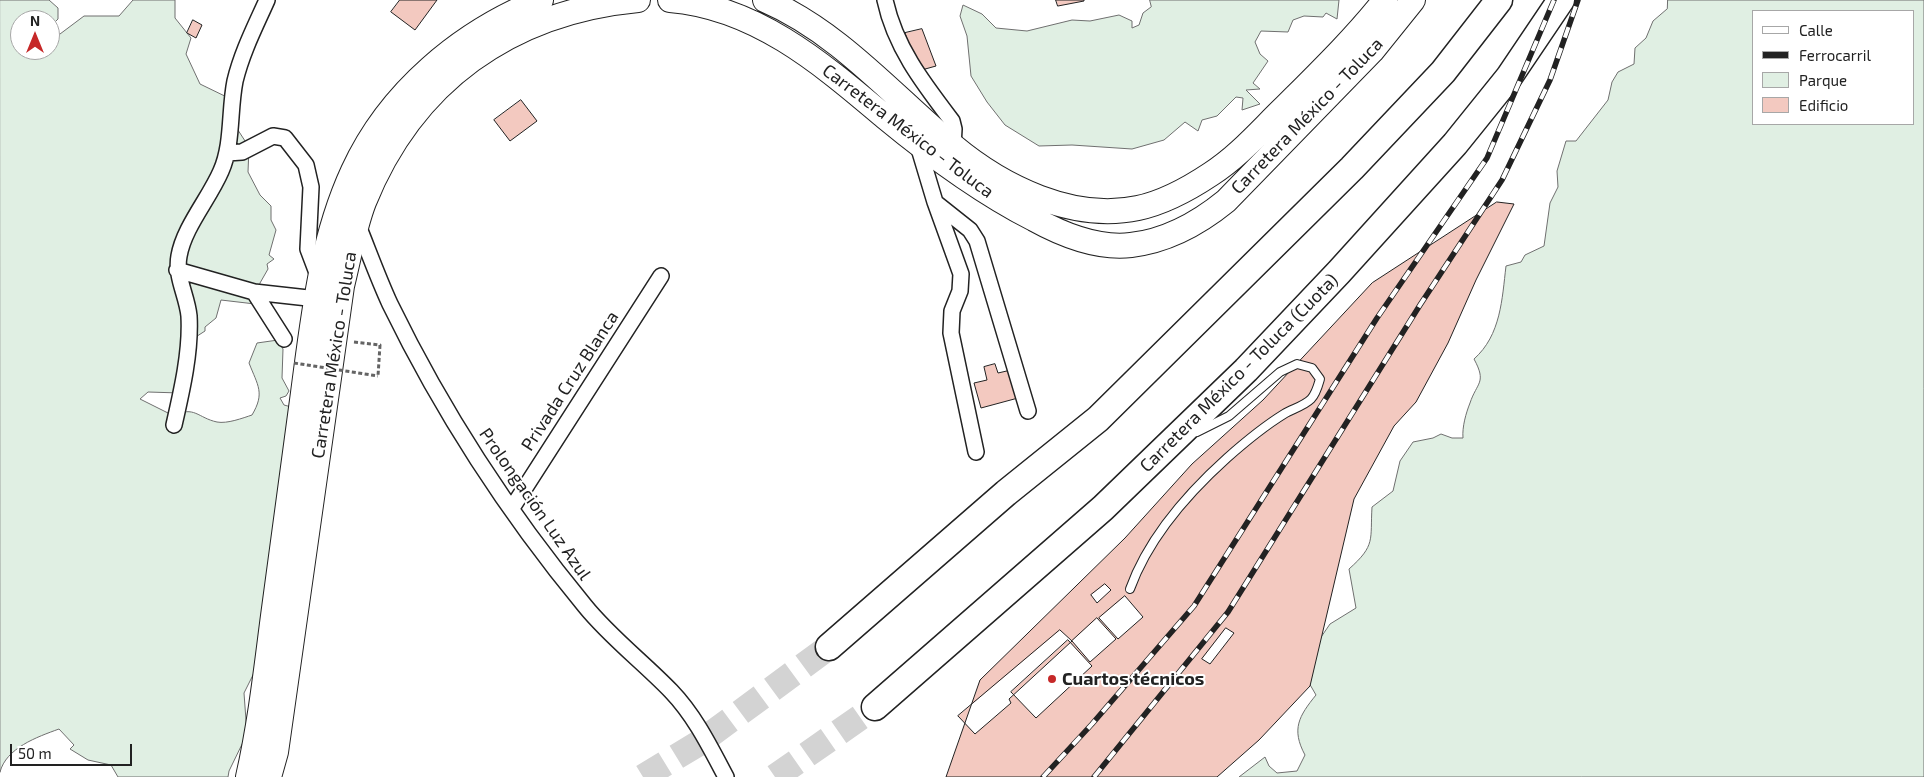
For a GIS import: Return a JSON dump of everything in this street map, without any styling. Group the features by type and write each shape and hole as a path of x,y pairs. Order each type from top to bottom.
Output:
{"highway":[{"path":"829,647 1006,493 1098,420 1352,168 1444,72 1499,0"},
{"name":"Carretera México - Toluca (Cuota)","path":"874,708 1103,508 1246,370 1339,272 1455,144 1509,77 1561,0"}],"main road":[{"name":"Carretera México - Toluca","path":"248,777 265,678 318,289 330,234 344,190 354,168 387,115 433,65 456,46 497,20 541,0"},
{"name":"Carretera México - Toluca","path":"269,777 276,752 342,286 358,223 372,184 396,137 414,114 462,67 492,45 547,18 604,4 638,0"},
{"name":"Carretera México - Toluca","path":"670,0 704,4 727,11 761,26 803,51 838,76 916,141 988,194 1061,232 1099,244 1114,245 1131,245 1157,239 1191,225 1226,201 1372,51 1413,0"},
{"name":"Carretera México - Toluca","path":"766,0 822,33 857,60 970,159 1020,189 1064,206 1106,211 1138,208 1188,188 1238,154 1298,94 1385,0"}],"street":[{"path":"174,425 183,384 189,323 186,298 177,270 184,239 221,171 227,152 235,82 246,44 267,0"},
{"path":"885,0 897,39 905,55 952,121 954,129 953,146"},
{"path":"177,270 254,292 318,289 308,248 310,188 306,165 285,138 273,136 242,152 227,152"},
{"path":"916,141 935,202 961,274 960,291 952,311 951,333 976,452"},
{"path":"935,202 970,230 977,241 1028,411"},
{"name":"Prolongación Luz Azul","path":"358,223 389,302 452,418 512,508 586,608 672,692 697,723 726,777"},
{"name":"Privada Cruz Blanca","path":"512,508 661,276"},
{"path":"254,292 284,339"}],"lane":[{"path":"1130,589 1137,568 1162,529 1194,492 1255,433 1310,400 1317,389 1320,379 1312,368 1297,364 1280,372 1229,416 1168,446"}],"path":[{"path":"294,364 378,376 380,344 333,339"}],"green space":[{"path":"0,0 49,0 58,8 58,10 10,10 10,60 60,60 60,34 84,16 119,16 133,0 175,0 175,18 191,38 186,54 200,84 235,101 234,124 249,147 248,172 260,195 271,206 271,220 276,230 269,255 274,259 267,264 268,269 260,283 255,304 221,300 216,318 205,327 205,331 188,342 180,393 148,392 140,399 174,416 191,412 217,422 225,422 252,415 258,401 259,389 249,363 257,343 278,340 283,349 282,378 289,391 286,396 280,398 284,405 295,408 255,671 244,693 247,734 229,771 228,777 118,777 111,765 88,760 70,749 74,745 59,729 24,744 9,756 0,772"},
{"path":"1150,0 1339,0 1337,19 1326,13 1323,17 1304,16 1293,20 1288,32 1261,31 1255,42 1260,54 1268,61 1253,83 1260,89 1246,90 1260,104 1242,110 1243,98 1236,97 1217,116 1202,120 1198,131 1185,122 1164,140 1132,149 1072,145 1039,146 1005,125 987,102 971,76 967,36 960,16 963,5 982,14 996,28 1027,31 1072,20 1090,21 1119,15 1132,21 1132,28 1139,25 1143,13 1151,7"},
{"path":"1668,0 1924,0 1924,777 1239,777 1265,757 1269,766 1277,773 1297,771 1305,755 1298,738 1299,723 1301,716 1316,695 1305,676 1306,659 1330,624 1356,608 1349,569 1368,548 1371,535 1372,507 1393,491 1400,461 1413,442 1433,438 1441,434 1452,438 1463,438 1466,416 1480,382 1480,373 1474,359 1490,339 1495,328 1499,316 1506,266 1521,262 1525,255 1544,246 1550,203 1558,187 1557,171 1566,141 1576,141 1608,100 1612,82 1618,72 1634,64 1635,48 1646,38 1653,21 1667,9"}],"building":[{"path":"400,0 437,0 415,30 391,12"},
{"path":"1056,0 1084,0 1084,1 1058,6"},
{"path":"193,20 202,25 196,38 187,33"},
{"path":"922,29 936,66 918,71 905,33"},
{"path":"521,100 537,121 510,141 494,120"},
{"path":"1497,202 1514,204 1476,280 1448,343 1416,402 1394,426 1354,499 1310,686 1259,740 1217,777 946,777 980,680 1125,538 1192,464 1263,400 1372,283"},
{"path":"995,364 998,373 1011,370 1018,398 981,408 974,383 987,380 984,367"},
{"path":"1105,584 1111,590 1097,603 1091,595"},
{"name":"Cuartos técnicos","path":"1125,596 1143,617 1118,639 1099,618"},
{"name":"Cuartos técnicos","path":"1097,618 1116,639 1090,662 1072,641"},
{"path":"1226,628 1234,633 1210,664 1202,659"},
{"path":"1060,630 1072,641 1009,699 1011,703 975,734 958,716"},
{"name":"Cuartos técnicos","path":"1068,640 1092,666 1036,718 1011,692"}],"tunnel":[{"path":"643,777 699,743 829,647"},
{"path":"775,777 875,707"}],"railway":[{"path":"1043,777 1092,724 1194,606 1377,318 1487,158 1554,0"},
{"path":"1094,777 1228,612 1420,305 1502,180 1550,80 1578,0"}],"place":[{"name":"Cuartos técnicos","path":"1052,679"}]}
